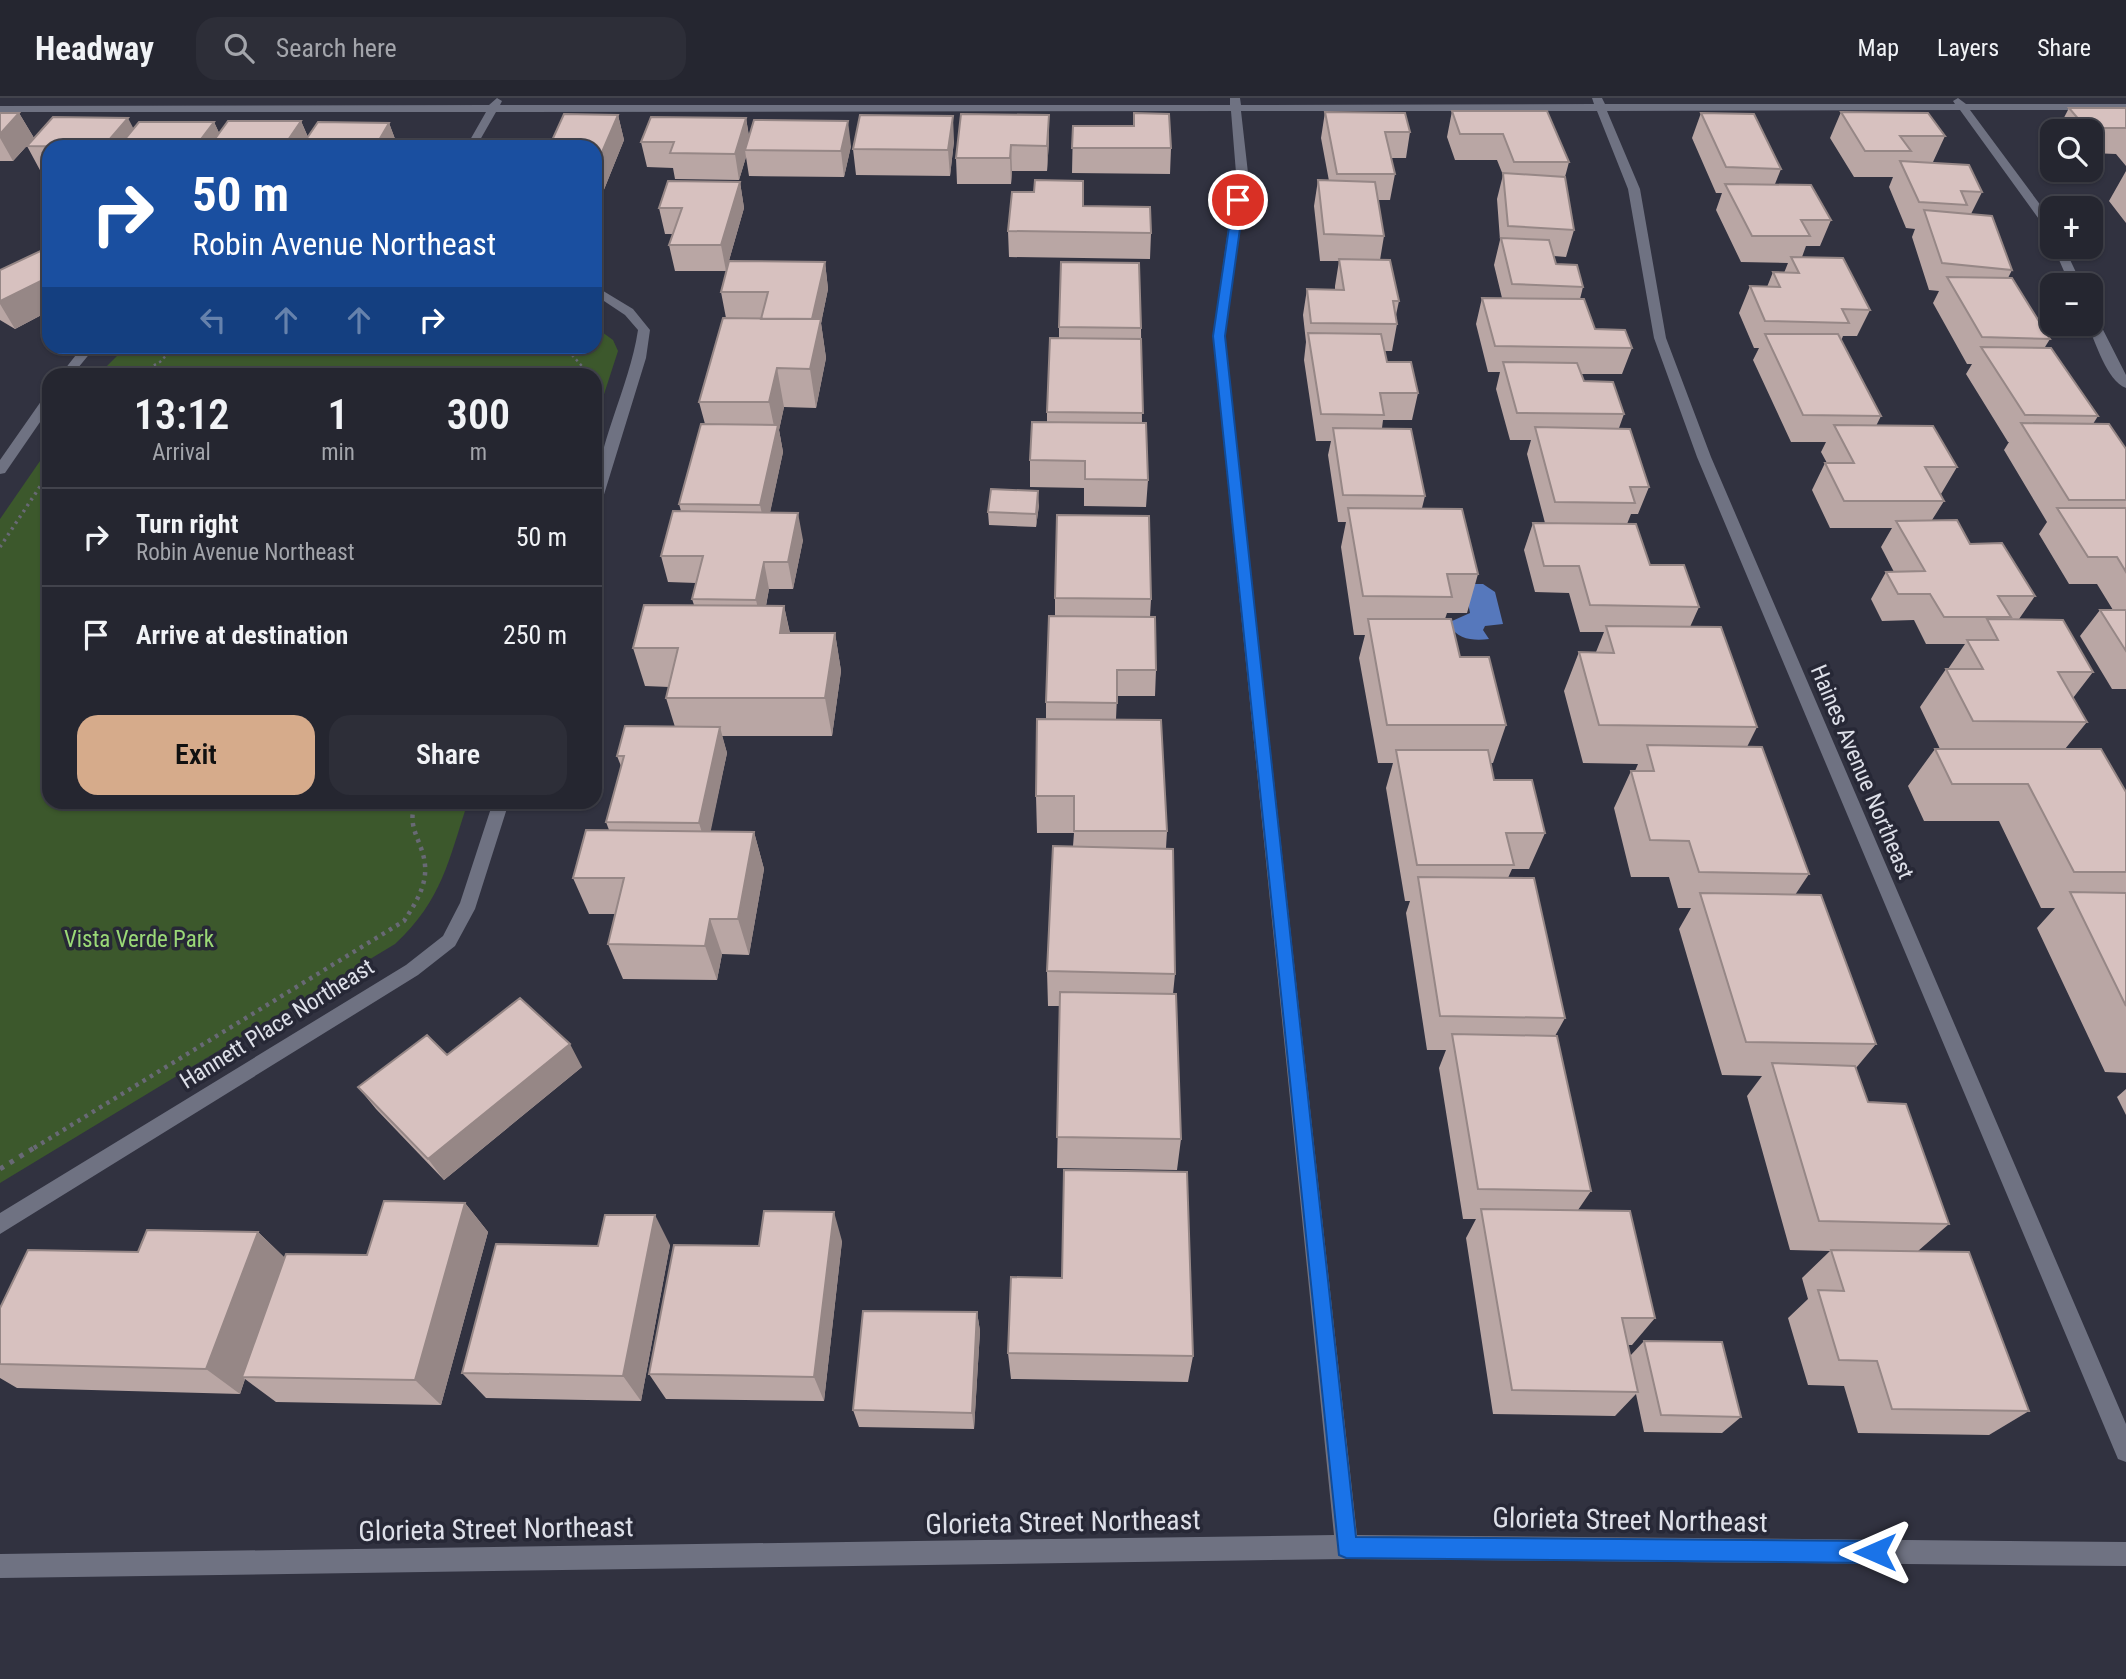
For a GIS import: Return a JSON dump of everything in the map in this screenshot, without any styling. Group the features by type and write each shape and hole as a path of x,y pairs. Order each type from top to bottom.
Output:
{"street":[{"path":"475,140 499,98"},
{"path":"0,109 493,109 876,103 1960,103 2126,107"},
{"path":"1235,103 1242,173 1219,336 1346,1547"},
{"name":"Haines Avenue Northeast","path":"1599,103 1634,189 1660,338 1704,457 2126,1451"},
{"path":"1960,103 2040,212"},
{"path":"602,295 629,312 644,330 640,358 602,479"},
{"path":"2099,336 2114,368 2126,384"},
{"path":"72,368 83,354"},
{"path":"0,470 42,410"},
{"path":"0,442 19,442"},
{"name":"Hannett Place Northeast","path":"0,1224 412,970 449,941 469,904 499,809"},
{"name":"Glorieta Street Northeast","path":"0,1566 1346,1547 2126,1554"}],"path":[{"path":"149,368 168,354"},
{"path":"571,354 584,368"},
{"path":"0,547 42,484"},
{"path":"0,1169 404,921 419,898 425,864 410,827 414,809"}],"green space":[{"path":"602,332 613,340 618,351 602,400 602,368 105,368 119,354 602,354"},
{"name":"Vista Verde Park","path":"42,458 42,809 466,809 449,861 434,895 424,911 395,944 0,1183 0,519"}],"water":[{"path":"1472,584 1483,584 1495,592 1503,624 1485,626 1483,630 1489,639 1462,637 1450,625 1452,621 1470,613 1466,592"}],"building":[{"path":"2069,108 2126,108 2126,128 2103,128 2103,119 2078,119"},
{"path":"1452,111 1547,111 1569,162 1514,162 1503,134 1460,134"},
{"path":"1325,112 1405,113 1410,132 1385,132 1395,174 1337,174"},
{"path":"1841,112 1928,113 1945,136 1900,136 1911,151 1865,151"},
{"path":"0,113 19,113 0,134"},
{"path":"1134,113 1169,114 1171,148 1072,148 1073,126 1134,126"},
{"path":"1701,113 1754,114 1781,169 1726,167"},
{"path":"564,114 618,115 602,152 602,140 552,140"},
{"path":"961,114 1049,115 1047,146 1011,145 1010,158 956,158"},
{"path":"860,115 953,116 948,150 853,149"},
{"path":"53,117 128,118 109,140 42,140 42,146 27,146"},
{"path":"651,117 746,118 735,154 670,153 674,142 641,142"},
{"path":"754,120 848,121 841,151 745,150"},
{"path":"228,121 301,121 288,140 214,140"},
{"path":"139,122 214,122 200,140 124,140"},
{"path":"318,122 389,123 379,140 306,140"},
{"path":"1900,161 1969,165 1982,192 1961,191 1967,205 1919,202"},
{"path":"1503,173 1565,177 1574,230 1508,226"},
{"path":"1035,180 1083,181 1083,206 1150,207 1151,233 1008,231 1012,192 1034,192"},
{"path":"1318,180 1375,182 1384,236 1324,234"},
{"path":"668,181 740,182 721,245 669,245 682,208 659,208"},
{"path":"1725,184 1811,185 1831,220 1801,220 1810,236 1752,236"},
{"path":"1924,210 1992,216 2012,270 1942,263"},
{"path":"1501,238 1549,240 1556,264 1577,265 1583,287 1512,284"},
{"path":"42,250 42,280 0,301 0,270"},
{"path":"1791,257 1843,258 1870,310 1842,309 1849,323 1765,321 1750,286 1780,287 1773,272 1799,273"},
{"path":"1339,259 1390,260 1399,301 1393,301 1397,324 1311,323 1307,289 1344,290"},
{"path":"729,261 825,262 812,319 761,319 768,292 721,292"},
{"path":"1061,262 1139,263 1141,328 1059,327"},
{"path":"1947,277 2012,278 2040,323 2040,336 2048,336 2050,339 1982,337"},
{"path":"1482,298 1584,299 1595,329 1625,330 1632,348 1495,346"},
{"path":"723,318 821,319 810,369 777,368 769,402 699,402"},
{"path":"1308,333 1381,334 1387,362 1411,362 1418,393 1380,393 1384,415 1321,414"},
{"path":"1765,334 1838,334 1881,416 1803,415"},
{"path":"1050,338 1141,339 1143,413 1047,412"},
{"path":"1981,347 2051,348 2098,416 2025,415"},
{"path":"1503,362 1577,363 1584,381 1613,382 1624,414 1517,413"},
{"path":"1032,422 1146,423 1148,480 1085,479 1085,461 1030,460"},
{"path":"2021,423 2109,424 2126,449 2126,500 2069,500"},
{"path":"701,424 778,425 760,505 679,504"},
{"path":"1834,425 1933,426 1957,467 1925,467 1944,501 1844,501 1825,463 1854,463"},
{"path":"1535,427 1630,429 1649,487 1630,487 1635,503 1555,502"},
{"path":"1333,428 1411,429 1425,496 1343,495"},
{"path":"991,489 1038,491 1036,514 988,512"},
{"path":"1348,508 1462,509 1478,574 1447,574 1452,597 1363,596"},
{"path":"2057,508 2126,508 2126,572 2117,557 2088,557"},
{"path":"673,511 798,513 788,562 764,562 756,600 692,599 703,556 661,556"},
{"path":"1057,515 1149,516 1151,599 1055,598"},
{"path":"1957,520 1970,544 2002,543 2035,596 1998,596 2011,617 1944,617 1930,594 1898,594 1886,572 1925,571 1896,521"},
{"path":"1533,523 1636,524 1650,565 1684,565 1699,607 1590,605 1579,566 1544,566"},
{"path":"644,605 784,606 780,633 835,633 825,698 666,698 678,648 633,648"},
{"path":"2100,610 2126,610 2126,651"},
{"path":"1049,616 1155,617 1156,670 1117,670 1117,703 1046,702"},
{"path":"1368,619 1451,619 1460,657 1489,657 1506,725 1387,725"},
{"path":"1987,619 2063,620 2093,672 2058,672 2087,722 1973,721 1946,669 1983,669 1967,640 1998,640"},
{"path":"1606,626 1721,627 1757,727 1599,725 1579,652 1614,653"},
{"path":"1037,719 1161,720 1167,831 1074,831 1074,796 1036,796"},
{"path":"625,726 720,727 699,823 606,822 624,756 617,756"},
{"path":"1647,745 1762,747 1809,874 1699,872 1689,841 1650,840 1631,771 1654,771"},
{"path":"1935,749 2101,749 2126,792 2126,872 2074,872 2028,784 1952,784"},
{"path":"1396,750 1488,750 1494,780 1532,780 1545,833 1506,833 1514,865 1417,865"},
{"path":"586,830 754,832 738,919 710,919 705,946 608,944 624,878 573,878"},
{"path":"1053,846 1173,849 1175,974 1047,971"},
{"path":"1418,877 1534,878 1565,1018 1440,1016"},
{"path":"2070,892 2126,893 2126,1006"},
{"path":"1700,893 1821,895 1876,1044 1746,1042"},
{"path":"1060,992 1176,994 1181,1139 1057,1137"},
{"path":"520,998 570,1044 428,1159 358,1087 427,1035 447,1055"},
{"path":"1452,1034 1557,1036 1591,1191 1478,1189"},
{"path":"1772,1063 1855,1066 1868,1102 1906,1104 1949,1224 1819,1221"},
{"path":"1064,1170 1187,1172 1193,1356 1008,1353 1011,1277 1062,1278"},
{"path":"384,1201 465,1203 415,1380 242,1377 286,1254 367,1255"},
{"path":"1481,1209 1630,1211 1655,1318 1622,1318 1638,1392 1512,1390"},
{"path":"764,1211 834,1212 814,1377 649,1374 674,1245 759,1246"},
{"path":"605,1215 655,1215 623,1376 462,1373 496,1244 598,1246"},
{"path":"147,1230 258,1232 206,1369 0,1364 0,1308 28,1250 138,1252"},
{"path":"1831,1250 1969,1252 2029,1411 1892,1409 1877,1361 1839,1360 1818,1290 1844,1291"},
{"path":"863,1311 977,1312 972,1413 853,1410"},
{"path":"1644,1341 1722,1342 1741,1417 1661,1415"}],"route":[{"path":"1238,200 1219,336 1346,1547 1875,1552"}]}
